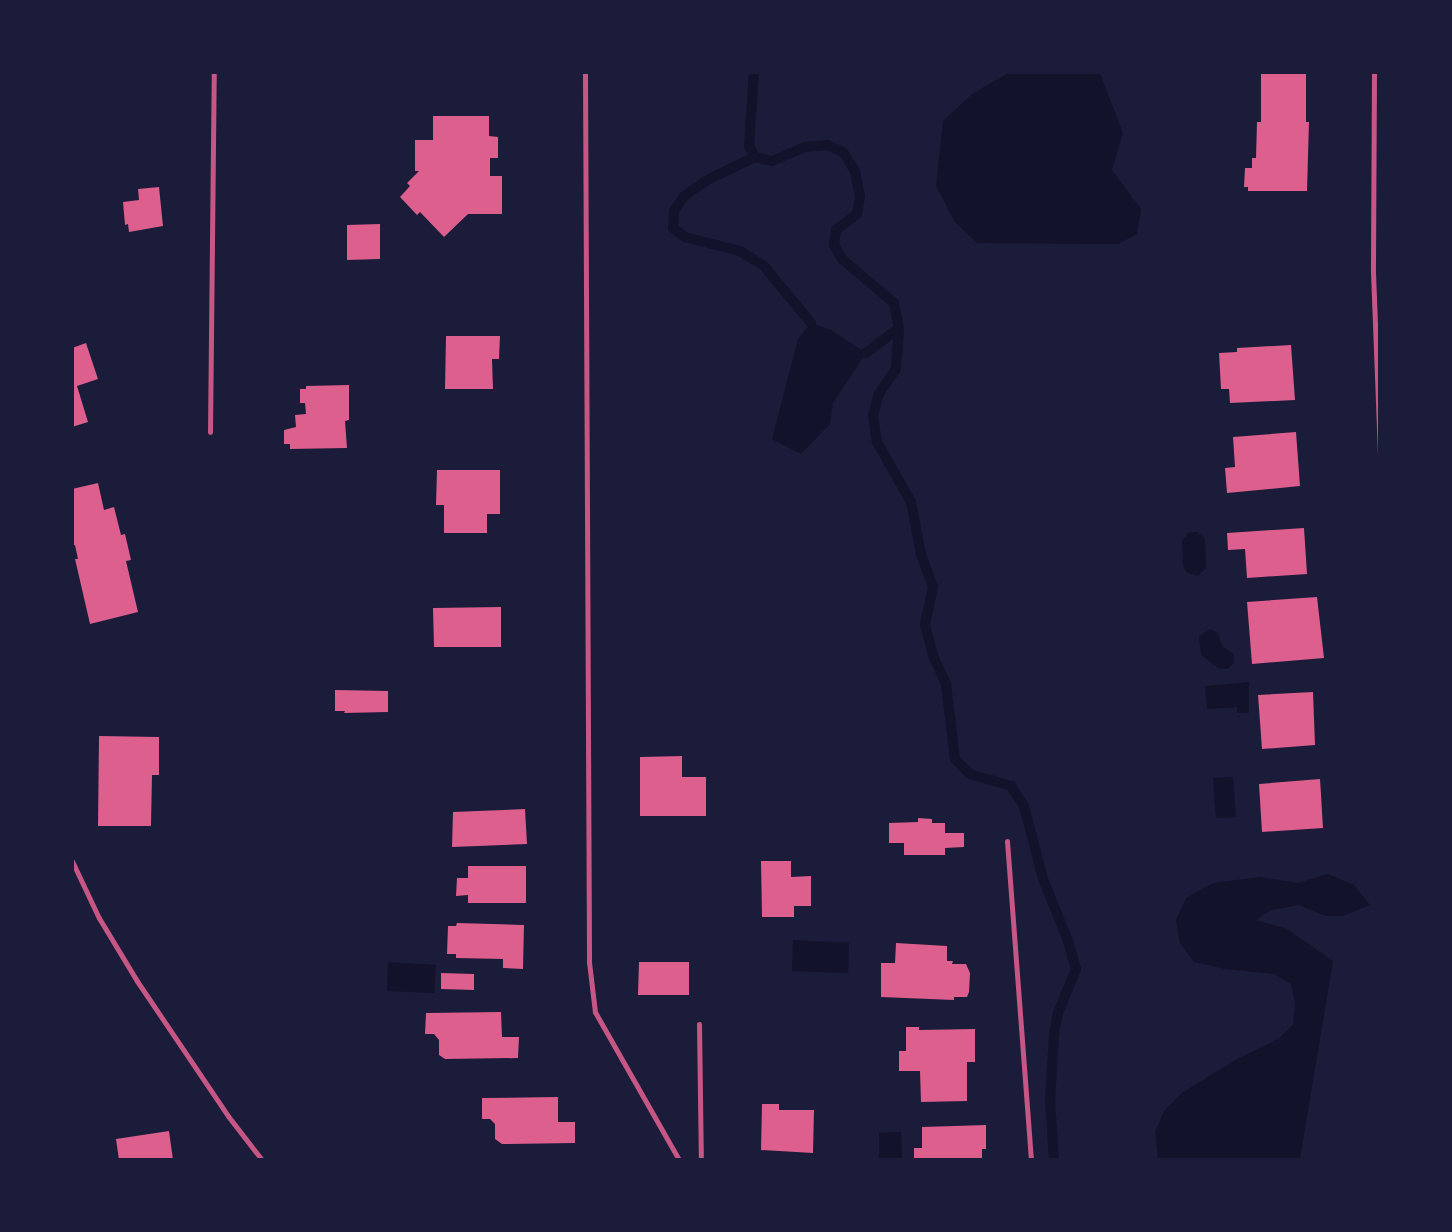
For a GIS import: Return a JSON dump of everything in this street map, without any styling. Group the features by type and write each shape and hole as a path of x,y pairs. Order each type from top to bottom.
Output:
{"street":[{"path":"210,432 214,72"},
{"path":"585,72 589,962 595,1012 679,1160"},
{"path":"1374,72 1373,272 1380,454"},
{"path":"1373,272 1380,272"},
{"path":"1006,841 1031,1160"},
{"path":"72,862 99,918 137,981 228,1116 262,1160"},
{"path":"699,1024 701,1160"}],"shaded area":[{"path":"1010,72 1100,73 1123,133 1112,170 1141,209 1137,234 1118,244 977,243 955,222 936,186 943,121 972,94"},
{"path":"811,323 831,330 866,353 833,403 830,424 801,454 772,439 798,339"},
{"path":"1189,532 1197,532 1205,539 1206,568 1198,576 1187,573 1183,566 1182,541"},
{"path":"1210,629 1218,633 1222,646 1234,654 1234,663 1227,669 1218,668 1201,655 1199,636"},
{"path":"1249,682 1249,713 1237,713 1237,707 1207,709 1205,686"},
{"path":"1233,777 1236,817 1216,818 1213,778"},
{"path":"1328,874 1354,885 1370,905 1343,916 1325,916 1299,905 1271,910 1256,920 1287,929 1333,961 1300,1159 1158,1159 1155,1132 1164,1111 1182,1093 1237,1059 1278,1039 1293,1025 1295,1003 1291,984 1274,974 1225,969 1194,962 1180,943 1176,920 1186,898 1213,883 1260,877 1298,883"},
{"path":"793,940 849,943 848,973 792,971"},
{"path":"388,962 436,965 434,993 387,991"},
{"path":"901,1132 902,1159 879,1159 879,1133"}],"building":[{"path":"1261,72 1306,72 1306,122 1309,122 1307,191 1248,191 1248,187 1244,187 1245,168 1252,168 1252,158 1256,158 1257,122 1261,122"},
{"path":"433,116 489,116 489,136 498,137 498,158 490,158 490,176 502,176 502,214 468,214 444,237 420,212 417,215 400,197 410,186 407,183 419,171 415,171 415,140 433,140"},
{"path":"159,187 163,226 129,232 128,224 125,225 123,202 139,200 138,189"},
{"path":"380,224 380,259 347,260 347,225"},
{"path":"446,336 500,336 499,359 492,359 493,389 445,389"},
{"path":"86,343 98,379 77,386 88,422 72,427 72,348"},
{"path":"1291,345 1295,400 1230,403 1229,389 1221,389 1219,353 1237,352 1237,348"},
{"path":"349,385 349,420 345,421 347,448 290,449 290,444 284,444 284,430 296,427 295,415 306,414 305,403 300,403 300,389 306,389 306,386"},
{"path":"1296,432 1300,486 1227,493 1225,468 1235,467 1233,437"},
{"path":"437,470 500,470 500,514 487,514 487,533 444,533 444,505 436,505"},
{"path":"98,483 104,510 114,507 121,535 125,534 131,560 126,561 138,612 90,624 75,559 78,559 75,545 72,546 72,489"},
{"path":"1304,528 1307,574 1247,578 1245,549 1228,550 1227,533"},
{"path":"1317,597 1324,658 1252,664 1247,602"},
{"path":"501,607 501,647 434,647 433,608"},
{"path":"335,690 388,691 388,712 344,713 345,711 335,711"},
{"path":"1313,692 1315,745 1262,749 1258,695"},
{"path":"99,736 159,737 159,775 152,775 151,826 98,826"},
{"path":"682,756 682,777 706,777 706,816 640,816 640,757"},
{"path":"1320,779 1323,828 1262,832 1259,784"},
{"path":"525,809 527,844 452,847 453,812"},
{"path":"918,818 932,819 932,823 945,823 945,833 964,833 964,847 945,848 945,855 904,855 904,843 889,843 889,823 918,822"},
{"path":"761,861 791,861 791,877 811,876 811,906 794,906 794,917 762,917"},
{"path":"468,866 526,866 526,903 468,903 468,895 456,896 457,878 468,878"},
{"path":"457,923 524,925 523,969 503,968 503,959 456,958 456,954 447,954 448,926 456,926"},
{"path":"896,943 947,946 947,961 953,961 952,964 966,964 970,973 967,997 954,997 954,1000 881,997 881,963 895,963"},
{"path":"639,962 689,962 689,995 638,995"},
{"path":"441,973 474,974 474,990 441,989"},
{"path":"501,1012 502,1037 519,1037 518,1058 445,1059 439,1055 439,1040 434,1034 425,1034 426,1013"},
{"path":"906,1027 919,1027 919,1030 975,1029 975,1062 967,1062 967,1101 921,1102 920,1071 899,1071 899,1051 906,1051"},
{"path":"558,1097 558,1122 575,1122 575,1143 502,1144 495,1139 495,1124 490,1119 482,1119 482,1098"},
{"path":"762,1104 779,1104 779,1110 814,1110 813,1153 761,1150"},
{"path":"986,1125 986,1149 982,1149 982,1160 914,1160 914,1148 922,1148 922,1127"},
{"path":"169,1131 173,1160 119,1160 116,1139"}],"waterway":[{"path":"754,72 749,146 755,157 772,161 805,147 827,145 843,152 855,171 860,197 857,214 836,230 834,245 842,259 894,303 899,328 896,369 879,393 873,415 877,442 911,502 921,554 933,587 925,625 934,658 946,684 955,759 970,774 1011,786 1024,806 1043,879 1068,941 1076,969 1058,1013 1054,1034 1050,1101 1054,1160"},
{"path":"755,157 709,179 684,196 674,211 673,228 685,237 740,251 764,266 811,323"},
{"path":"866,353 899,328"}]}
